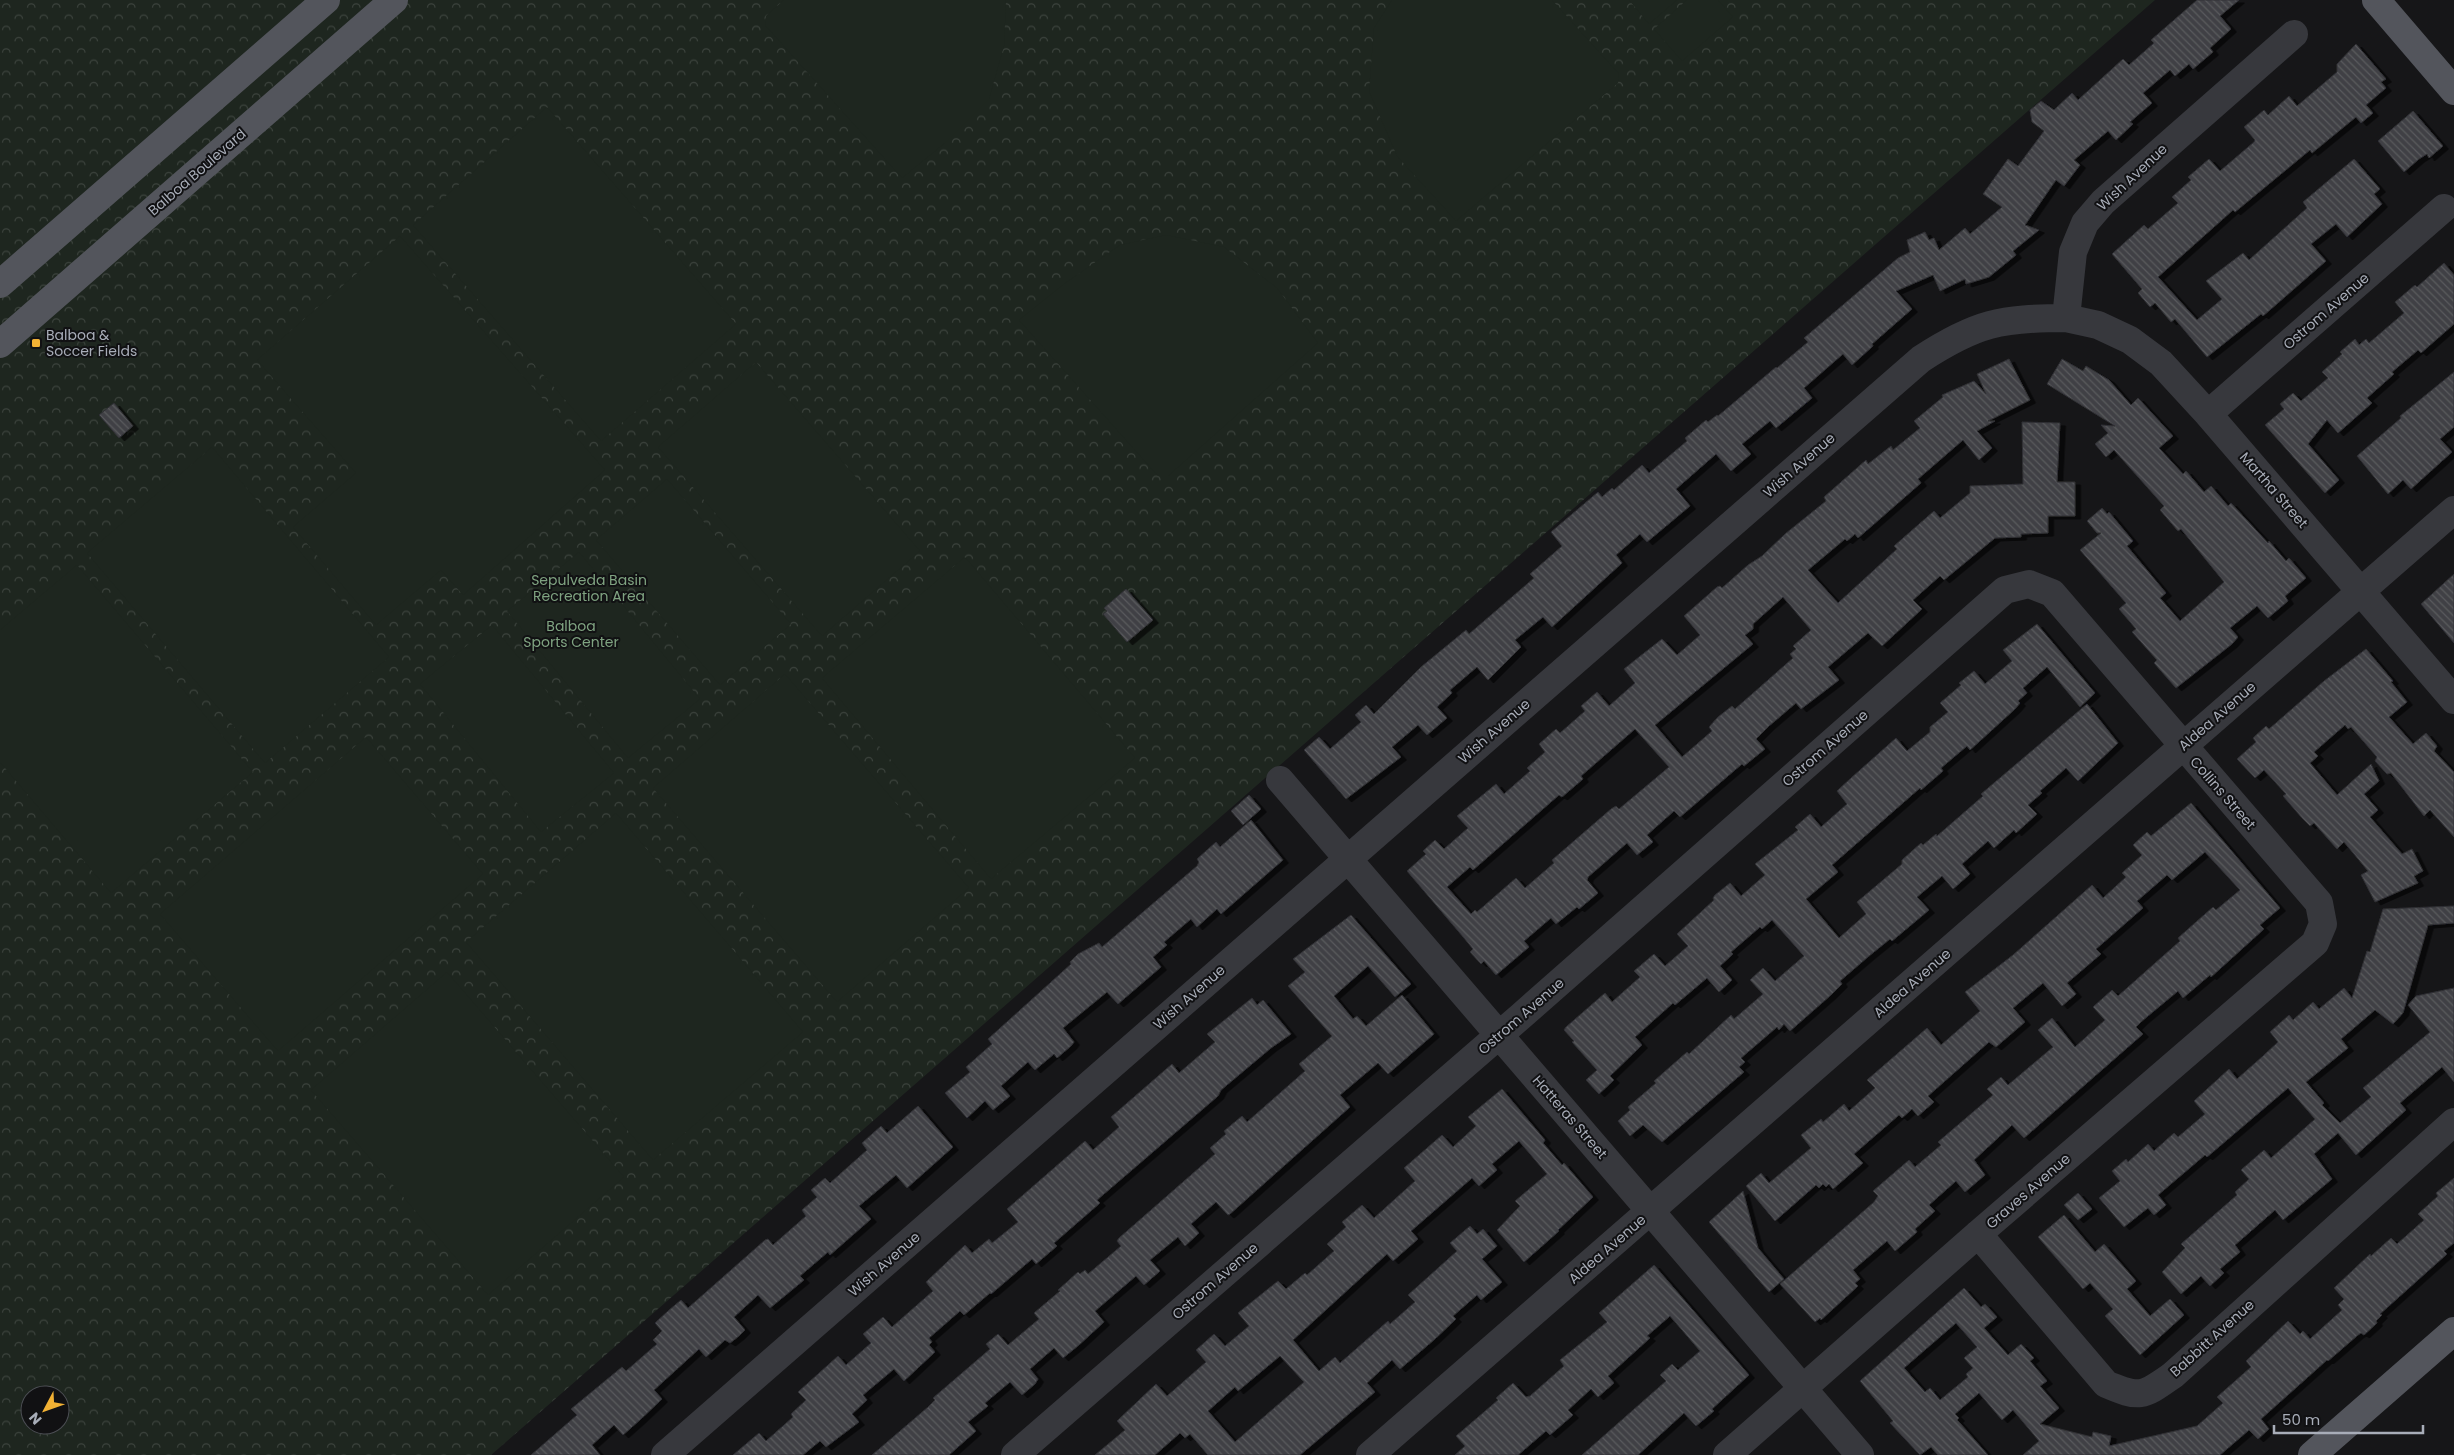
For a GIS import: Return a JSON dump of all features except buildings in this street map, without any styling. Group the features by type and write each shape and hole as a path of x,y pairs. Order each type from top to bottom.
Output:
{"main road":[{"path":"0,284 326,0"},
{"name":"Balboa Boulevard","path":"0,344 394,0"},
{"path":"2376,0 2454,91"},
{"path":"2312,1455 2454,1331"}],"street":[{"name":"Wish Avenue","path":"665,1455 1921,359 1952,338 1992,322 2027,318 2066,318 2073,252 2085,223 2102,202 2294,34"},
{"name":"Ostrom Avenue","path":"2208,414 2444,208"},
{"name":"Martha Street","path":"2066,318 2098,325 2130,340 2161,363 2208,414 2454,700"},
{"name":"Aldea Avenue","path":"1370,1455 2454,510"},
{"name":"Ostrom Avenue","path":"1015,1455 1500,1034 2005,590 2029,584"},
{"name":"Collins Street","path":"2029,584 2052,592 2319,903 2323,924"},
{"name":"Hatteras Street","path":"1280,780 1860,1455"},
{"name":"Graves Avenue","path":"1727,1455 1978,1234 2315,944 2323,924"},
{"name":"Babbitt Avenue","path":"1978,1234 2106,1384 2130,1395 2150,1391 2172,1375 2454,1122"}],"green space":[{"name":"Sepulveda Basin Recreation Area","path":"0,0 2155,0 491,1455 0,1455"},
{"path":"784,0 1006,0 1004,46 989,99 945,143 902,178 765,25 766,16"},
{"path":"1392,0 1552,0 1619,74 1618,83 1456,221 1397,156 1369,91 1374,28"},
{"path":"1629,0 1677,0 1649,24"},
{"path":"1687,0 1718,0 1733,17 1682,61 1654,29"},
{"path":"547,107 736,324 601,441 413,225"},
{"path":"1166,235 1224,247 1277,288 1318,343 1168,476 1158,476 1019,320 1064,284 1120,245"},
{"path":"400,236 605,470 463,595 441,570 376,625 293,527 356,473 257,360"},
{"path":"756,362 920,551 822,636 658,447"},
{"path":"212,447 389,657 265,763 87,553"},
{"path":"667,479 791,624 720,685 596,540"},
{"name":"Balboa Sports Center","path":"579,552 700,699 628,758 507,611"},
{"path":"965,557 1135,758 991,879 822,678"},
{"path":"77,565 253,772 111,893 0,762 0,630"},
{"path":"492,625 614,773 541,832 420,684"},
{"path":"785,674 969,888 837,1002 653,788"},
{"path":"366,737 483,874 278,1051 160,914"},
{"path":"616,813 803,1032 653,1160 466,942"},
{"path":"447,972 624,1177 488,1295 311,1090"}],"place":[{"name":"Balboa & Soccer Fields","path":"36,343"}]}
